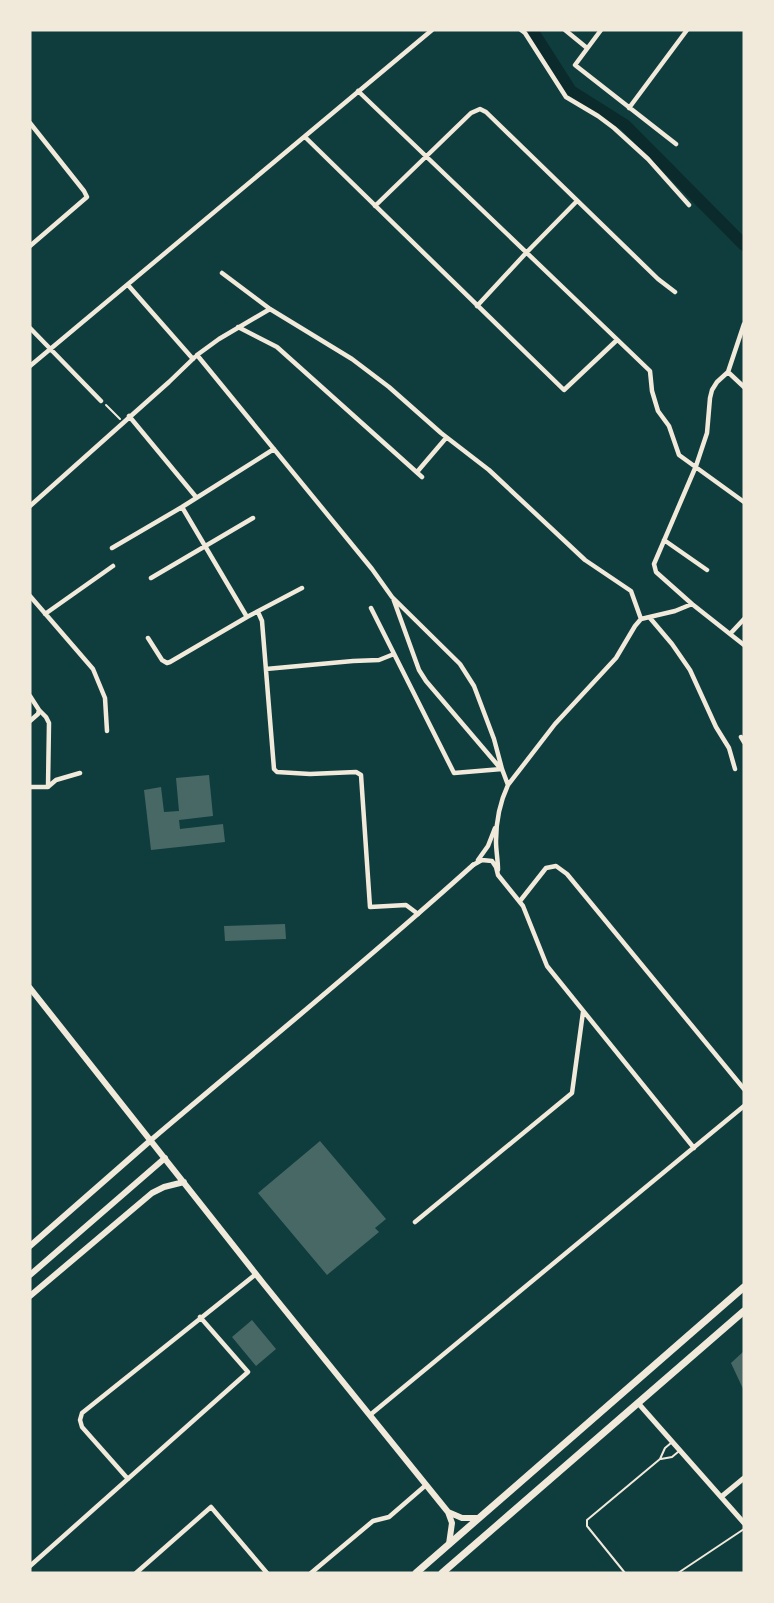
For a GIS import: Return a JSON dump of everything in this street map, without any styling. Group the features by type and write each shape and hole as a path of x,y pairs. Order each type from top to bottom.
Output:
{"highway":[{"path":"416,1573 744,1287"},
{"path":"442,1573 744,1311"}],"main road":[{"path":"30,988 448,1512 452,1523 449,1544"},
{"path":"30,1246 150,1140"},
{"path":"30,1275 165,1158"},
{"path":"30,1296 152,1193 184,1182"},
{"path":"448,1512 463,1518 478,1518"}],"street":[{"path":"30,366 432,30"},
{"path":"521,30 566,97 614,128 648,159 690,205"},
{"path":"565,30 587,48"},
{"path":"601,30 575,65 676,144"},
{"path":"629,108 687,30"},
{"path":"358,92 650,371 658,411 669,426 680,455 744,502"},
{"path":"375,206 425,156 474,111 480,109 658,279 675,292"},
{"path":"30,124 87,197 30,246"},
{"path":"304,137 564,390 617,340"},
{"path":"477,306 577,201"},
{"path":"222,273 270,309 352,359 389,387 446,438 489,470 585,561 631,591 641,619"},
{"path":"128,285 195,357 274,449 392,597 460,664 474,686 508,785"},
{"path":"30,506 195,357 270,309"},
{"path":"744,324 728,372 717,382 710,398 707,433 696,467 654,564 656,572 692,604 732,632 744,645"},
{"path":"238,327 277,347 422,477"},
{"path":"30,328 102,401"},
{"path":"728,372 744,387"},
{"path":"129,416 196,497"},
{"path":"417,472 446,438"},
{"path":"112,548 274,449"},
{"path":"182,507 247,617"},
{"path":"151,578 253,518"},
{"path":"664,540 707,570"},
{"path":"45,614 113,566"},
{"path":"148,638 162,660 167,663 302,588"},
{"path":"30,596 87,660 98,678 105,698 107,731"},
{"path":"392,597 419,670 426,681 502,769"},
{"path":"150,1140 418,914 472,865 488,846 508,785 555,724 616,658 635,626 641,619 692,604"},
{"path":"371,608 454,773 502,769"},
{"path":"258,612 262,621 274,769 277,772 356,772 360,775 370,907 406,905 418,914"},
{"path":"650,618 690,670 716,727 729,748 734,769"},
{"path":"732,632 744,620"},
{"path":"266,669 379,660 394,654"},
{"path":"30,696 48,723 48,787"},
{"path":"30,721 39,710"},
{"path":"30,787 48,787 56,780 80,773"},
{"path":"498,818 498,875"},
{"path":"472,865 482,860 492,861 498,875 520,901 547,966 694,1148"},
{"path":"520,901 546,868 556,866 567,874 744,1089"},
{"path":"415,1222 572,1093 583,1011"},
{"path":"370,1415 744,1107"},
{"path":"128,1479 82,1427 82,1413 256,1273"},
{"path":"30,1566 248,1372 200,1317"},
{"path":"638,1403 744,1523"},
{"path":"721,1497 744,1478"},
{"path":"312,1573 373,1521 389,1517 426,1485"},
{"path":"136,1573 211,1507 267,1573"}],"lane":[{"path":"625,1573 587,1526 587,1520 660,1459 665,1448 673,1441"},
{"path":"660,1459 673,1457 681,1449"},
{"path":"678,1573 744,1529"}],"path":[{"path":"102,401 123,422"}],"building":[{"path":"209,775 213,816 179,820 180,829 223,824 225,842 151,850 144,790 161,787 164,812 179,811 176,778"},
{"path":"285,924 286,939 225,941 224,926"},
{"path":"320,1141 386,1219 375,1228 379,1232 327,1275 258,1193"},
{"path":"252,1320 276,1349 256,1366 232,1337"},
{"path":"744,1351 744,1391 731,1363"}],"waterway":[{"path":"532,30 571,91 625,125 744,245"}]}
